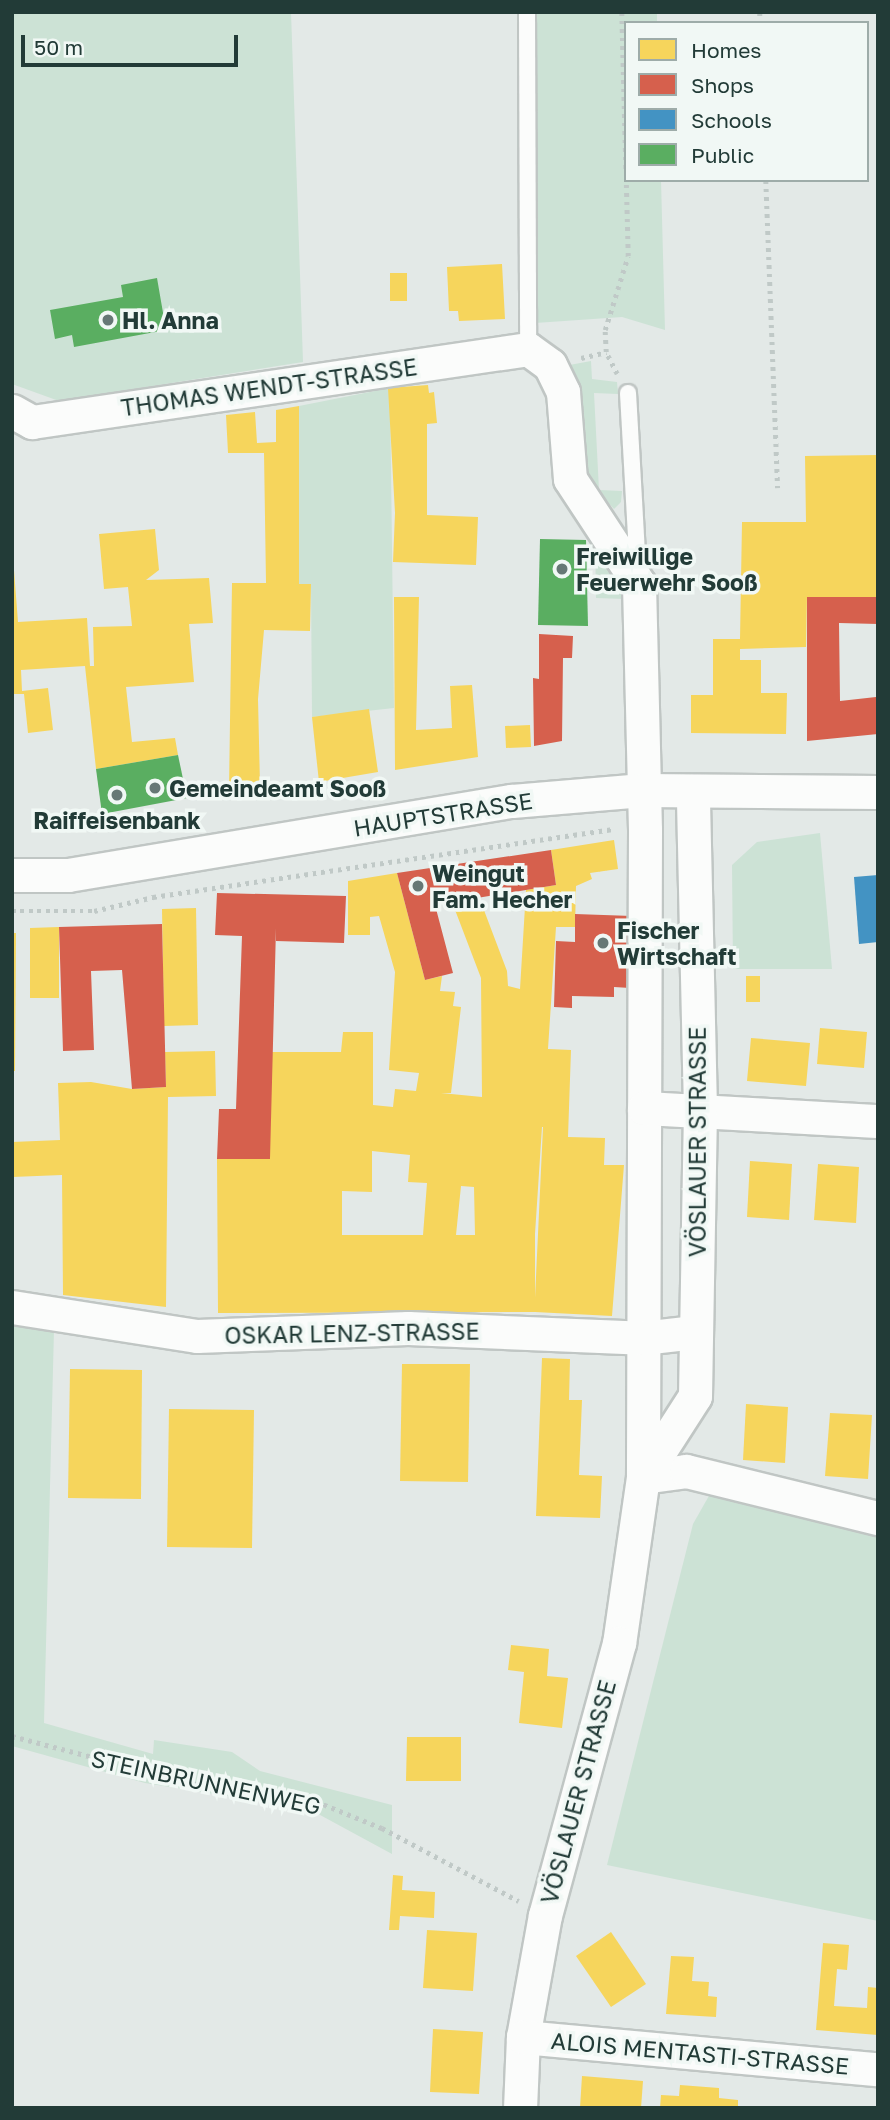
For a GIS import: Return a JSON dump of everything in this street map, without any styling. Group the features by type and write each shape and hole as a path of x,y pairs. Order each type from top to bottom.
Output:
{"street":[{"name":"THOMAS WENDT-STRASSE","path":"12,411 32,422 539,357"},
{"path":"539,357 563,392 570,479 639,584"},
{"name":"VÖSLAUER STRASSE","path":"520,2108 523,2037 545,1915 619,1643 643,1477 645,830 639,584"},
{"name":"HAUPTSTRASSE","path":"12,875 68,875 512,801 643,790 878,792"},
{"name":"VÖSLAUER STRASSE","path":"643,1477 695,1396 700,1109 693,792"},
{"path":"644,1108 700,1109 878,1121"},
{"name":"OSKAR LENZ-STRASSE","path":"12,1307 197,1336 408,1328 642,1338 695,1332"},
{"path":"643,1477 686,1471 878,1518"},
{"name":"ALOIS MENTASTI-STRASSE","path":"523,2037 878,2069"}],"lane":[{"path":"527,12 539,357"},
{"path":"628,393 639,584"}],"path":[{"path":"622,12 624,90"},
{"path":"626,182 628,256 606,330 609,361 628,393"},
{"path":"766,182 778,488"},
{"path":"12,911 94,911 153,897 587,831 645,830"},
{"name":"STEINBRUNNENWEG","path":"12,1736 200,1785 308,1798 382,1828 545,1915"}],"green space":[{"path":"12,12 291,12 303,362 59,401 12,384"},
{"path":"535,12 657,12 657,21 624,21 624,182 661,182 665,330 622,317 535,323"},
{"path":"591,361 592,379 617,382 618,394 594,393 599,490 622,491 621,502 614,509 593,486 580,450 564,366"},
{"path":"390,388 394,708 312,717 311,585 299,584 299,406"},
{"path":"595,538 625,590 625,599 596,598"},
{"path":"820,833 832,969 733,969 732,865 757,842"},
{"path":"12,1323 54,1330 44,1723 153,1754 154,1740 232,1752 260,1771 392,1805 392,1854 309,1809 145,1783 12,1746"},
{"path":"710,1494 878,1536 878,1921 607,1865 693,1524"}],"building: Homes":[{"path":"502,264 505,319 459,321 458,311 449,311 447,267"},
{"path":"390,273 407,273 407,301 390,301"},
{"path":"428,385 429,393 434,392 437,423 427,424 427,515 478,517 476,565 393,562 395,513 388,388"},
{"path":"299,406 299,584 311,584 310,631 264,630 258,699 260,785 229,791 232,583 266,583 264,453 228,453 226,415 255,412 257,443 276,442 276,410"},
{"path":"878,455 878,597 807,597 806,647 740,649 740,660 761,660 761,693 787,693 786,734 691,733 691,695 713,695 713,639 740,639 742,522 806,522 805,456"},
{"path":"155,529 159,570 146,580 209,578 213,623 189,624 194,682 126,687 132,742 175,738 178,755 96,769 85,666 21,670 22,691 48,688 53,730 28,733 24,694 12,694 12,544 18,622 87,618 90,666 94,666 93,627 132,626 128,587 104,589 99,534"},
{"path":"394,597 419,597 416,730 452,728 450,686 472,685 478,757 395,770"},
{"path":"369,709 378,772 319,782 312,717"},
{"path":"530,725 531,747 506,748 505,726"},
{"path":"614,840 618,869 590,873 592,879 576,886 575,927 556,927 548,1049 571,1050 568,1137 605,1138 604,1165 624,1165 612,1316 535,1312 218,1313 217,1159 270,1159 269,1052 341,1052 343,1032 373,1032 373,1105 393,1107 395,1089 416,1091 419,1073 389,1070 395,972 379,916 370,917 370,935 348,935 348,881 397,873 425,980 442,976 440,991 455,992 453,1006 461,1007 451,1093 441,1093 482,1097 481,978 452,902 479,897 507,971 508,986 520,989 526,890 556,885 551,850","holes":["542,1127 543,1127 535,1298 535,1234","372,1151 410,1155 408,1182 427,1183 423,1235 342,1235 342,1191 372,1192","461,1186 474,1187 475,1235 456,1235"]},
{"path":"196,908 198,1025 164,1026 162,909"},
{"path":"59,927 59,998 30,998 30,928"},
{"path":"12,933 16,933 15,1071 12,1071"},
{"path":"746,976 760,976 760,1002 746,1002"},
{"path":"820,1028 867,1032 864,1068 817,1064"},
{"path":"751,1038 810,1043 806,1086 747,1081"},
{"path":"215,1051 216,1096 168,1097 166,1307 63,1295 62,1175 12,1177 12,1142 60,1140 58,1083 91,1082 132,1089 166,1087 165,1052"},
{"path":"750,1161 792,1164 789,1220 747,1217"},
{"path":"818,1164 859,1167 856,1223 814,1220"},
{"path":"542,1358 570,1359 569,1400 582,1400 579,1475 602,1476 600,1518 536,1516"},
{"path":"402,1364 470,1364 468,1482 400,1481"},
{"path":"70,1369 142,1370 141,1499 68,1498"},
{"path":"746,1404 788,1407 785,1463 743,1460"},
{"path":"169,1409 254,1410 252,1548 167,1547"},
{"path":"830,1413 872,1415 868,1479 825,1476"},
{"path":"511,1645 549,1649 547,1676 568,1678 562,1728 519,1723 524,1672 508,1670"},
{"path":"407,1737 461,1737 461,1781 406,1781"},
{"path":"393,1875 403,1876 402,1890 435,1892 434,1918 400,1916 399,1930 389,1930"},
{"path":"427,1930 477,1933 473,1991 423,1988"},
{"path":"611,1932 646,1984 611,2007 576,1956"},
{"path":"823,1943 849,1945 847,1970 837,1969 834,2006 867,2008 868,1987 878,1988 878,2035 816,2030"},
{"path":"671,1956 694,1957 692,1981 709,1982 708,1996 717,1997 716,2017 666,2014"},
{"path":"433,2029 483,2032 479,2094 430,2092"},
{"path":"582,2076 643,2081 641,2108 580,2108"},
{"path":"680,2085 719,2088 719,2098 738,2100 738,2108 660,2108 661,2095 679,2096"}],"building: Shops":[{"path":"807,597 878,597 878,624 839,623 840,701 876,697 878,734 807,741"},
{"path":"539,634 573,636 572,658 563,658 562,741 534,746 533,678 539,679"},
{"path":"551,850 556,885 435,905 453,973 425,980 397,873"},
{"path":"217,893 346,896 344,943 276,941 276,928 270,1159 217,1159 219,1109 236,1109 242,936 215,935"},
{"path":"575,914 632,916 630,988 614,987 614,997 572,996 572,1008 554,1007 556,941 575,942"},
{"path":"162,924 166,1087 132,1089 122,970 91,971 94,1050 63,1051 59,927"}],"building: Schools":[{"path":"878,875 878,942 859,944 854,877"}],"building: Public":[{"name":"Hl. Anna","path":"157,278 166,330 74,347 72,335 55,339 50,310 123,297 121,285"},
{"name":"Freiwillige Feuerwehr Sooß","path":"540,539 586,540 588,626 538,625"},
{"path":"178,755 187,798 102,814 96,769"}],"place":[{"name":"Hl. Anna","path":"108,320"},
{"name":"Freiwillige Feuerwehr Sooß","path":"562,569"},
{"name":"Gemeindeamt Sooß","path":"155,788"},
{"name":"Raiffeisenbank","path":"117,795"},
{"name":"Weingut Fam. Hecher","path":"418,886"},
{"name":"Fischer Wirtschaft","path":"603,943"}]}
